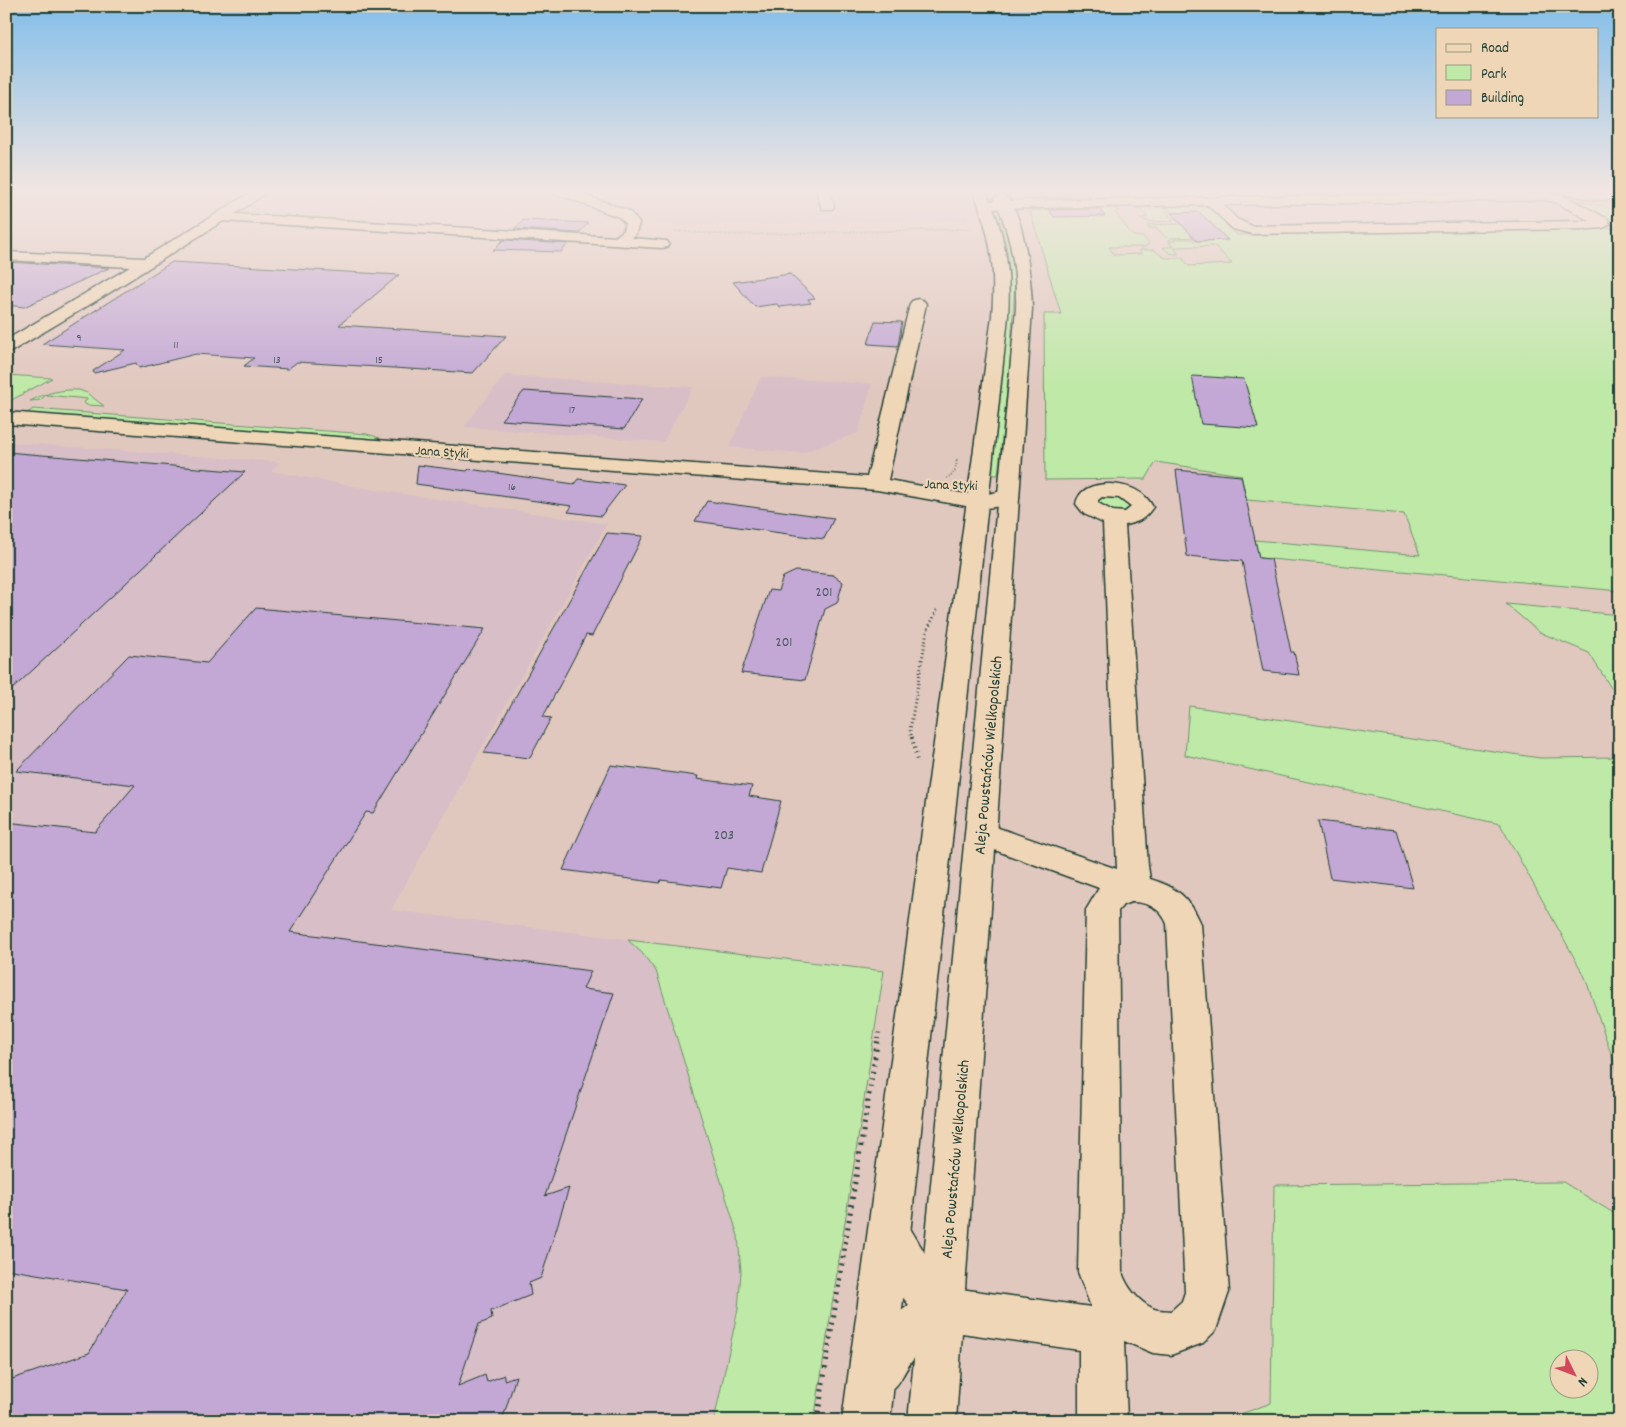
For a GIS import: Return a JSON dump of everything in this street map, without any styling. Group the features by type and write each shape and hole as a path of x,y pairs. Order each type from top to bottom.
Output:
{"main road":[{"path":"18,257 146,263"},
{"path":"6,347 88,301 156,257"},
{"name":"Aleja Powstańców Wielkopolskich","path":"932,1421 981,833 988,494 1002,276 999,257"},
{"name":"Aleja Powstańców Wielkopolskich","path":"868,1405 888,1232 988,494 1024,291 1021,257"},
{"path":"877,484 918,304"},
{"name":"Jana Styki","path":"6,418 988,494"},
{"name":"Jana Styki","path":"877,484 946,483 988,494"},
{"path":"1114,518 1132,866 1136,889"},
{"path":"981,833 1136,889 1158,894 1170,902 1179,912 1184,924 1207,1292 1205,1302 1197,1318 1183,1329 1165,1333 1144,1329 1125,1318 1117,1310 1106,1292 1100,1272"},
{"path":"1103,1421 1100,1272 1102,910 1107,901 1116,893 1136,889"},
{"path":"888,1232 918,1282 942,1308 1101,1331"},
{"name":"Aleja Powstańców Wielkopolskich","path":"868,1405 895,1346 905,1335 942,1308"}],"path":[{"path":"946,483 948,477 955,472 958,453"},
{"path":"918,764 910,730 927,631 938,608"},
{"path":"817,1421 880,1031"}],"shaded area":[{"path":"505,375 693,387 663,442 464,427"},
{"path":"761,377 872,384 858,433 801,453 729,447"},
{"path":"6,442 280,462 271,471 369,489 607,524 391,910 828,964 737,1421 6,1421"}],"green space":[{"path":"1008,257 1013,257 1015,279 1010,364 998,475 991,474 1009,315"},
{"path":"1044,257 1163,257 1182,258 1189,266 1232,264 1225,257 1620,257 1620,591 1259,558 1255,540 1420,555 1404,514 1247,500 1241,475 1156,462 1146,479 1045,480 1044,314 1061,314"},
{"path":"6,375 52,378 6,403"},
{"path":"79,390 87,393 104,406 86,405 84,402 88,399 46,395 40,400 30,401 42,396 54,392"},
{"path":"33,409 367,434 380,438 372,441 30,415 27,413"},
{"path":"1104,497 1120,497 1131,507 1122,513 1100,509 1097,501"},
{"path":"1506,604 1620,615 1620,702 1589,653 1539,632"},
{"path":"1189,706 1540,758 1620,757 1620,1080 1585,977 1500,824 1185,755"},
{"path":"628,940 884,971 814,1421 714,1421 738,1309 741,1272 738,1236 656,971 642,953"},
{"path":"1563,1182 1620,1217 1620,1421 1222,1421 1271,1403 1274,1185"}],"building":[{"path":"6,262 109,268 24,307 6,305"},
{"path":"172,262 399,275 339,325 506,336 473,373 297,362 288,369 244,366 254,358 196,354 139,368 136,363 94,373 93,371 125,350 42,344"},
{"path":"790,274 815,298 808,299 811,303 780,307 777,304 755,307 733,282"},
{"path":"875,321 902,322 898,346 868,344"},
{"path":"1192,376 1244,379 1258,428 1201,424"},
{"path":"524,391 642,399 624,429 501,420"},
{"path":"6,452 245,472 6,695"},
{"path":"418,465 467,471 469,469 574,484 578,479 625,485 601,516 568,512 572,506 416,484"},
{"path":"1176,470 1241,476 1259,558 1271,559 1291,652 1294,652 1299,675 1263,671 1242,561 1187,556"},
{"path":"707,501 834,518 824,539 695,521"},
{"path":"607,533 643,536 592,636 586,635 543,717 551,718 530,758 484,753"},
{"path":"796,571 833,575 843,582 837,603 825,609 805,680 741,673 769,590 778,591 783,577"},
{"path":"256,608 485,629 373,813 366,812 290,932 591,971 583,989 614,993 545,1196 569,1188 541,1278 529,1283 531,1295 491,1311 492,1319 479,1324 458,1386 485,1375 487,1382 504,1375 504,1380 516,1376 502,1421 6,1421 6,1381 89,1353 127,1289 6,1269 6,822 95,832 135,785 16,771 129,655 207,663"},
{"path":"611,765 698,776 697,779 752,786 749,796 781,801 761,873 727,868 721,888 661,880 660,883 563,870"},
{"path":"1318,821 1396,830 1413,888 1330,878"}]}
